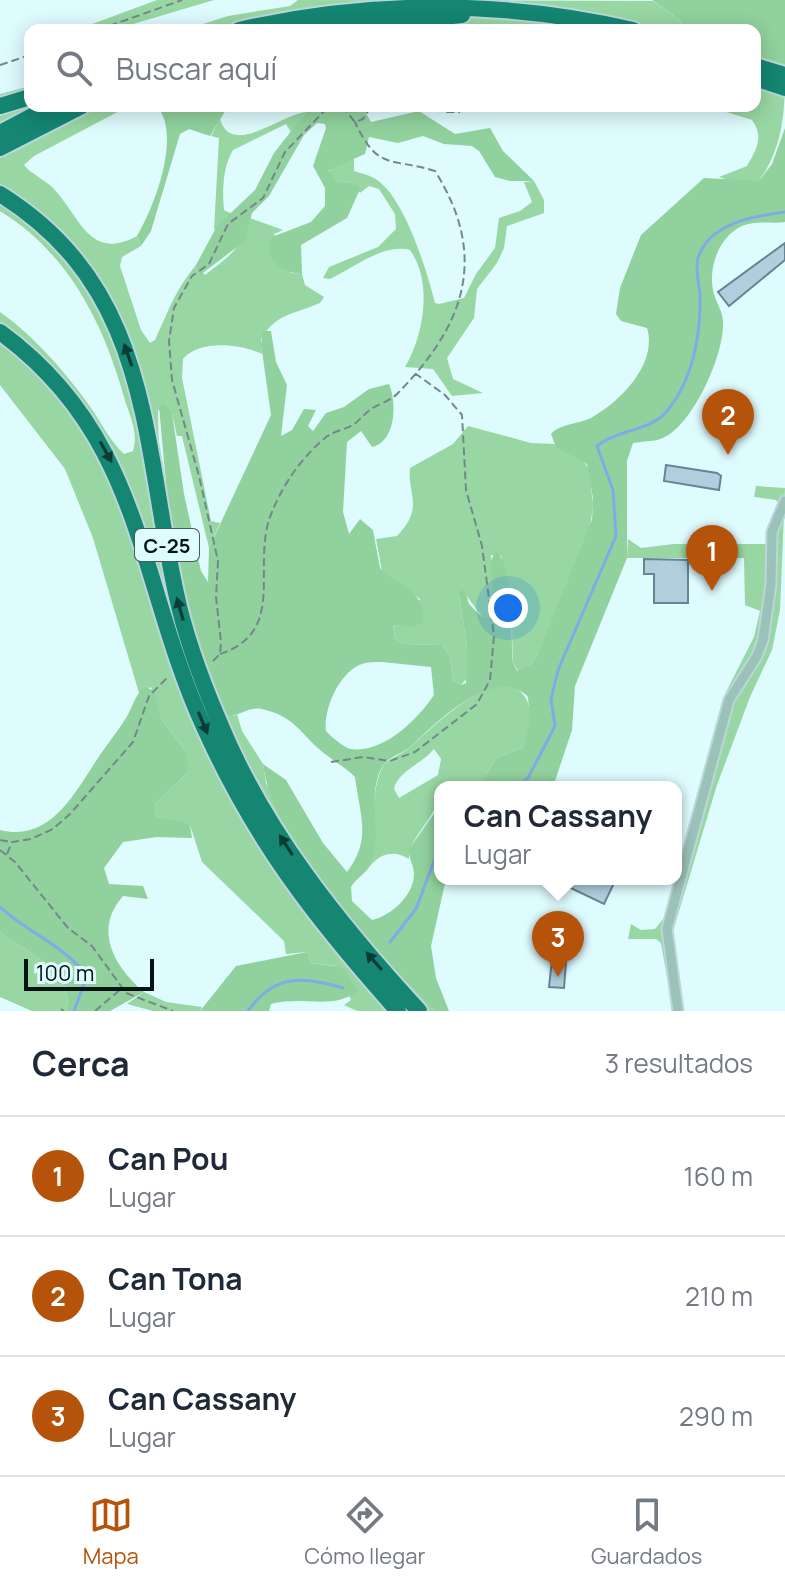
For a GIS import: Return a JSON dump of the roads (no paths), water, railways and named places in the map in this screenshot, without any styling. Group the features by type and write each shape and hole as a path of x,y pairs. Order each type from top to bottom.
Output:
{"highway":[{"path":"275,24 359,10 441,5 536,12 601,24"},
{"path":"372,24 460,15 548,24"},
{"path":"761,68 785,75"},
{"path":"761,80 785,88"},
{"path":"0,106 24,99"},
{"path":"0,133 40,112"},
{"path":"0,148 70,112"},
{"name":"C-25","path":"0,194 45,228 81,268 125,344 147,424 176,596 219,721 246,777 275,828 330,909 419,1011"},
{"name":"C-25","path":"0,332 52,376 83,413 112,461 202,723 261,837 321,923 398,1011"}],"street":[{"path":"682,874 729,700 757,656 763,640 771,584 772,532 785,501"},
{"path":"678,1011 667,929 679,885"}],"waterway":[{"path":"524,781 555,726 551,699 558,670 616,536 613,490 597,446 652,423 676,399 689,371 697,341 700,295 697,262 704,246 722,229 734,223 785,212"},
{"path":"390,942 416,909 434,861"},
{"path":"0,907 68,956 87,976 74,1011"},
{"path":"248,1011 268,990 290,981 315,981 343,988"}],"place":[{"name":"Can Tona","path":"728,455"},
{"name":"Can Pou","path":"712,591"},
{"name":"Can Cassany","path":"558,977"}]}
